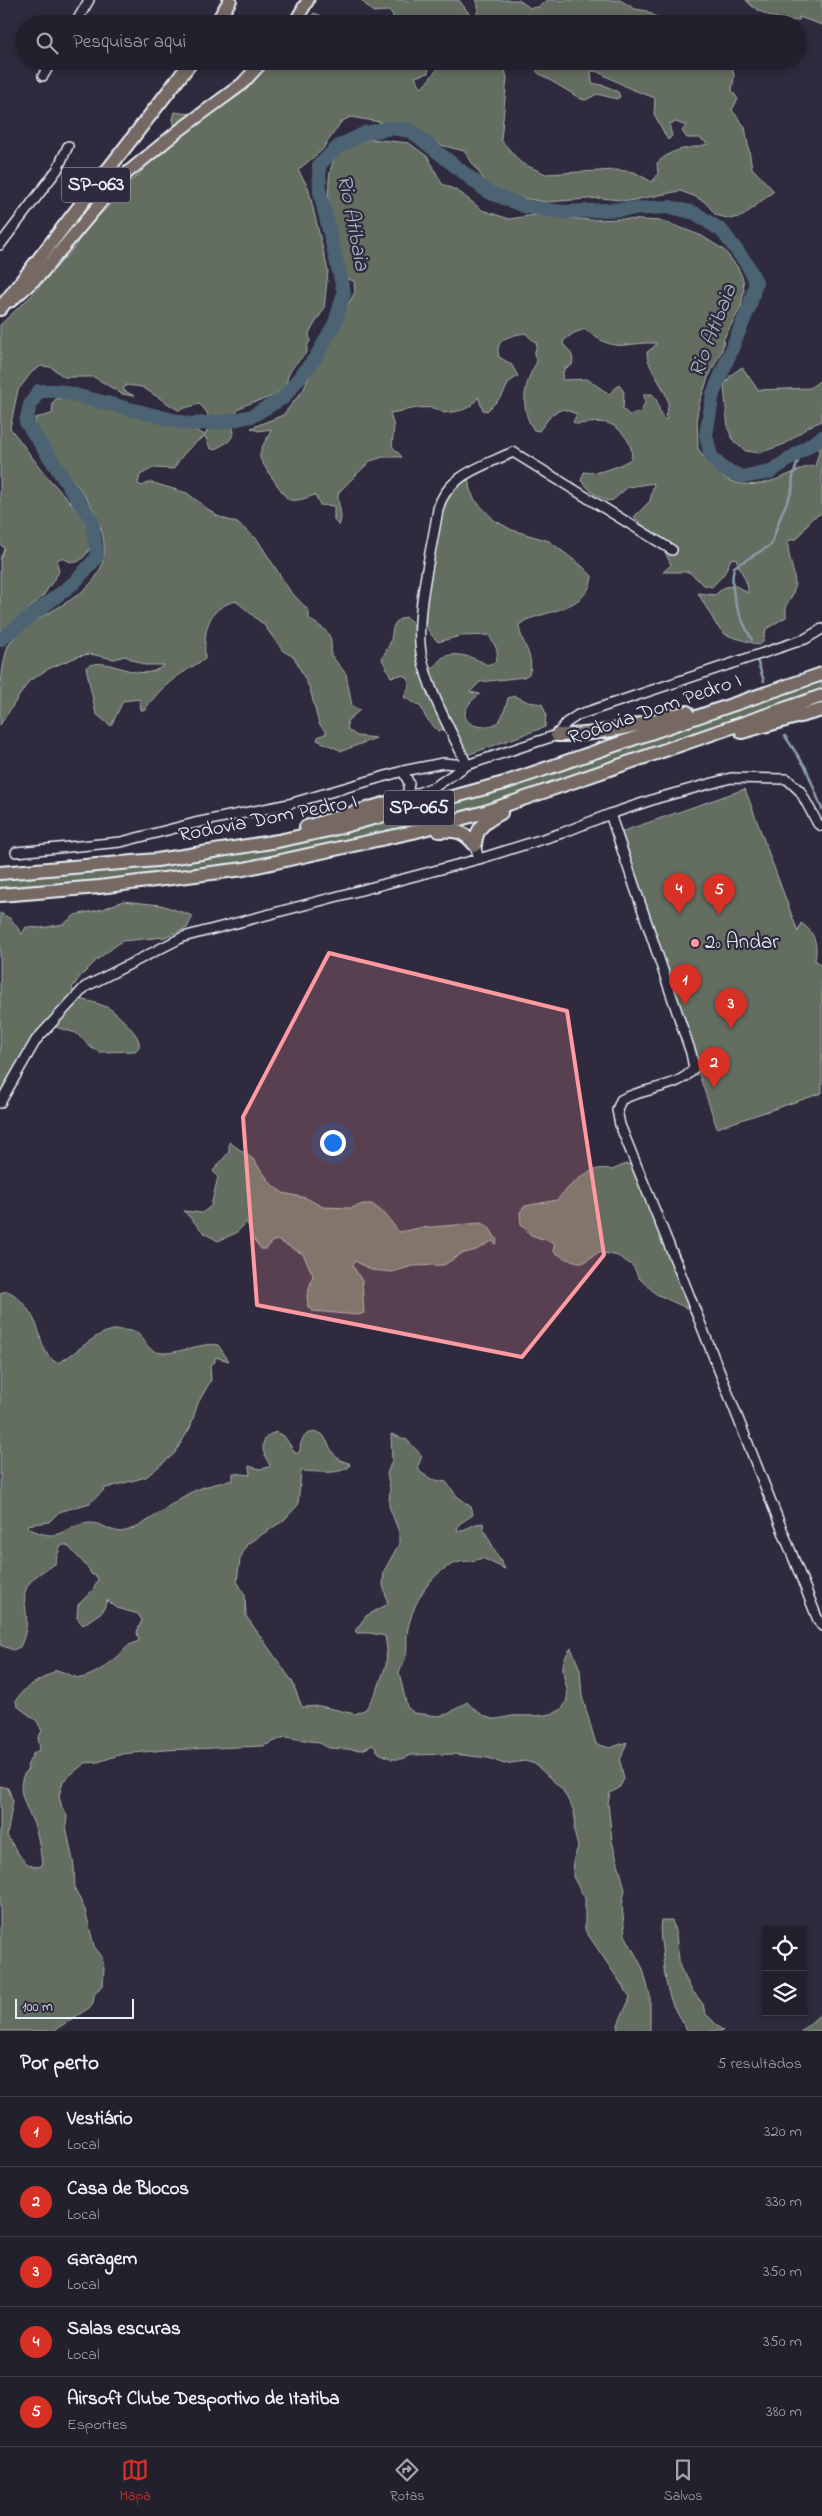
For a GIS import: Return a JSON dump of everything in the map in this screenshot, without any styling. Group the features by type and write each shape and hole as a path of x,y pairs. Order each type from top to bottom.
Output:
{"highway":[{"path":"221,15 230,0"},
{"name":"SP-063","path":"0,310 35,273 185,70"},
{"name":"Rodovia Dom Pedro I","path":"0,873 117,865 208,853 329,830 464,796 822,674"},
{"path":"557,735 579,736 615,731 776,690"},
{"name":"Rodovia Dom Pedro I","path":"0,895 119,885 244,868 413,832 485,812 822,696"},
{"path":"643,759 822,710"},
{"path":"475,845 478,830 485,822 541,793"},
{"path":"208,853 407,797"},
{"path":"413,832 455,830 464,833 475,845"}],"main road":[{"path":"299,15 308,0"},
{"path":"35,273 122,177 177,132 242,84 255,70"}],"street":[{"path":"81,15 90,0"},
{"path":"43,76 47,70"},
{"path":"0,245 57,170 68,146"},
{"path":"467,764 427,675 419,638 420,619 438,509 444,495 453,483 513,452 672,550"},
{"path":"403,771 409,783 407,797 436,786 467,764 557,735 566,723 578,714 805,639 822,629"},
{"path":"16,852 121,842 289,804 403,771 444,763 467,764"},
{"path":"0,1103 36,1040 85,987 183,937 479,859 562,834 610,814 731,778 787,779 800,791 818,824 822,826"},
{"path":"610,814 691,1053 694,1068 689,1076 679,1081 633,1093 620,1100 617,1110 620,1125 822,1626"},
{"path":"475,845 479,859"}],"highlighted area":[{"path":"329,953 567,1011 604,1255 522,1357 257,1305 243,1117"}],"green space":[{"path":"361,0 459,0 470,15 393,15 388,11 373,12"},
{"path":"476,0 519,0 530,8 538,7 548,0 620,0 635,9 647,11 653,15 476,15 478,5"},
{"path":"746,0 822,0 822,25 807,20 807,15 768,15"},
{"path":"263,70 428,70 428,73 415,77 422,88 437,70 505,70 507,78 501,140 521,163 546,174 616,170 634,172 652,182 658,174 657,163 663,158 681,149 708,144 700,138 687,138 682,131 686,126 676,122 669,124 672,136 668,140 654,114 655,98 631,89 596,71 591,71 592,83 606,86 618,92 620,97 617,99 597,94 586,100 581,99 538,73 536,70 733,70 732,91 738,99 732,110 745,127 752,168 774,191 743,216 731,219 716,215 705,202 680,191 629,201 601,198 546,202 504,195 491,190 464,151 401,135 380,122 350,117 341,122 322,150 298,170 308,187 328,271 324,309 309,333 310,341 307,346 307,352 293,367 284,387 276,394 241,407 235,413 233,421 234,434 229,441 214,450 210,448 205,436 187,451 174,469 153,468 140,475 138,484 142,486 150,482 187,493 217,516 237,523 257,539 290,591 309,611 309,619 328,633 330,637 331,655 346,674 352,706 360,710 347,721 348,730 357,736 376,738 342,751 317,740 318,737 327,733 319,724 310,689 294,657 283,651 264,625 236,601 218,609 209,622 205,639 205,659 164,687 145,710 141,710 139,699 123,701 111,726 96,714 86,667 104,664 144,673 154,671 164,665 144,665 125,656 114,659 90,654 79,656 48,669 29,681 0,725 2,675 8,646 17,634 30,624 77,595 90,584 100,571 104,555 104,541 95,514 80,489 41,438 35,418 52,414 53,402 56,399 68,398 144,415 195,430 205,435 209,426 209,418 206,411 199,404 178,410 142,387 126,385 123,390 134,396 122,394 94,377 64,377 51,367 41,366 32,372 18,390 10,428 45,474 79,513 89,532 90,542 87,553 79,561 72,562 59,558 57,563 59,572 43,596 0,635 0,559 4,548 0,544 0,325 32,295 72,250 93,221 108,207 123,185 138,176 175,127 173,119 175,112 192,113 218,108 241,94"},
{"path":"370,139 409,143 428,157 442,184 458,191 482,210 509,219 536,215 590,220 663,221 702,236 724,250 738,268 743,279 744,291 741,307 724,338 722,350 708,378 700,401 697,415 698,448 717,472 727,479 749,485 775,480 805,467 815,466 819,452 817,447 822,443 822,513 812,518 798,538 788,541 788,550 795,581 794,589 792,597 786,605 786,617 766,629 763,642 759,645 726,635 717,626 698,593 715,595 725,587 736,586 748,593 747,584 736,558 731,559 724,574 712,587 704,585 689,572 663,572 671,565 666,554 669,550 634,517 650,501 654,483 628,487 613,500 607,501 593,493 581,481 584,472 608,470 631,459 631,448 622,432 607,423 576,424 573,422 577,414 563,409 552,414 539,431 534,430 526,413 525,396 529,378 537,362 534,355 537,344 525,333 504,339 499,346 499,357 511,364 518,376 509,382 502,396 487,411 483,410 478,397 468,408 455,412 444,413 432,408 425,408 390,413 394,427 392,446 402,457 383,457 370,461 339,492 338,500 341,522 339,526 334,520 334,506 320,505 315,495 294,500 286,497 260,458 261,450 271,429 258,431 251,428 283,415 304,389 312,368 355,292 354,281 345,278 333,237 329,201 330,171 334,160 341,152 350,146","holes":["585,329 612,345 656,343 647,352 648,360 668,401 665,415 667,419 665,420 662,417 655,397 652,394 644,394 645,403 641,412 629,415 623,409 624,392 619,385 609,394 587,379 563,380 564,369 572,365 573,362 571,353 563,344 564,340 574,333"]},
{"path":"742,367 758,390 810,388 822,379 822,421 808,427 785,444 759,453 746,451 734,442 728,429 724,386 731,375"},
{"path":"468,477 470,490 475,500 494,520 512,530 549,541 592,576 590,586 577,601 526,620 519,625 531,662 529,674 524,677 480,682 470,692 480,694 469,704 465,712 466,719 471,724 486,727 494,725 500,720 508,698 515,696 528,702 542,704 546,714 545,727 467,755 458,750 447,728 438,731 426,718 421,707 404,697 409,686 408,678 402,675 391,677 382,659 390,643 395,624 406,617 413,623 427,670 434,667 442,658 447,656 459,655 472,658 487,665 495,662 497,658 495,645 489,635 460,636 438,642 429,631 426,623 430,576 437,536 446,503 452,490"},
{"path":"822,679 822,690 478,808 401,828 269,858 221,866 117,879 0,888 0,878 316,838 476,798"},
{"path":"745,789 798,932 801,923 810,930 816,944 815,960 822,965 822,1093 717,1128 618,833"},
{"path":"123,901 161,905 193,916 187,928 165,937 122,941 99,958 72,988 77,999 102,1005 118,1015 137,1037 139,1047 135,1051 99,1052 90,1047 76,1033 52,1026 46,1030 20,1077 0,1103 0,913 11,919 22,934 26,927 41,928 64,924 75,915 103,909"},
{"path":"229,1142 253,1159 272,1185 283,1193 306,1198 323,1207 351,1208 363,1204 372,1204 385,1214 399,1232 419,1228 481,1223 488,1226 497,1240 496,1244 492,1241 476,1250 461,1254 444,1265 413,1266 392,1272 371,1270 355,1261 353,1266 362,1281 364,1313 358,1315 313,1311 308,1307 307,1296 313,1275 303,1254 277,1240 271,1242 266,1249 261,1249 252,1237 247,1222 236,1233 218,1241 204,1233 184,1211 202,1213 211,1206 218,1177 213,1171 229,1152"},
{"path":"626,1164 635,1166 683,1262 695,1312 656,1294 639,1278 633,1266 618,1256 599,1252 583,1263 566,1259 553,1251 555,1243 531,1235 521,1225 520,1212 525,1206 557,1200 574,1182 589,1172 604,1168 612,1170"},
{"path":"7,1291 16,1296 29,1311 37,1326 45,1351 57,1363 99,1335 117,1330 137,1332 152,1350 159,1352 175,1352 210,1344 218,1345 229,1361 215,1357 215,1362 210,1365 211,1380 198,1403 190,1428 174,1454 146,1477 106,1488 90,1503 59,1512 49,1522 27,1525 28,1528 39,1533 55,1535 72,1527 94,1523 112,1530 126,1531 145,1523 187,1494 209,1485 233,1480 233,1473 250,1475 249,1466 260,1469 269,1467 263,1445 267,1437 277,1432 284,1436 296,1454 300,1451 301,1442 305,1435 308,1433 322,1434 332,1452 338,1458 349,1463 350,1466 339,1471 301,1471 298,1505 283,1521 247,1544 240,1559 237,1581 245,1595 246,1616 292,1681 302,1707 320,1706 355,1714 366,1709 378,1688 386,1665 387,1649 385,1636 357,1633 355,1631 366,1616 388,1604 383,1585 384,1571 399,1544 399,1532 389,1506 390,1488 387,1474 392,1460 391,1434 407,1440 422,1456 418,1466 420,1472 431,1479 446,1482 457,1496 471,1507 473,1515 459,1524 457,1530 461,1531 483,1523 484,1530 505,1569 482,1558 459,1562 437,1574 422,1592 412,1614 407,1635 406,1657 399,1672 407,1707 414,1713 438,1716 448,1714 467,1702 482,1715 493,1719 512,1716 540,1716 554,1713 564,1706 567,1699 563,1665 565,1657 571,1648 580,1669 582,1696 596,1744 610,1748 627,1742 620,1761 624,1779 619,1788 610,1793 608,1803 612,1841 625,1889 622,1905 625,1935 643,1969 650,1996 650,2031 617,2031 630,1997 585,1930 585,1898 573,1877 574,1858 578,1847 574,1831 575,1817 573,1809 562,1789 535,1764 525,1761 504,1764 488,1758 453,1754 412,1755 401,1759 392,1759 379,1753 373,1745 362,1750 329,1748 317,1742 285,1737 263,1746 165,1750 122,1754 98,1762 85,1763 63,1781 59,1796 62,1808 67,1816 66,1826 74,1866 75,1889 85,1910 94,1946 102,1957 104,1969 103,1984 94,1995 93,2003 89,2008 53,2031 0,2031 0,1786 8,1788 13,1801 7,1836 25,1862 36,1867 42,1866 40,1846 35,1827 25,1805 21,1783 33,1754 40,1749 38,1738 42,1731 37,1721 17,1706 16,1701 19,1695 28,1687 56,1670 79,1678 91,1675 106,1666 119,1656 127,1646 139,1641 137,1632 142,1620 138,1614 117,1608 107,1600 103,1611 83,1625 77,1618 78,1605 93,1590 98,1579 91,1574 89,1569 67,1545 63,1545 60,1547 55,1564 29,1583 25,1592 27,1620 20,1647 13,1650 0,1645 0,1293"},
{"path":"661,1920 672,1920 680,1967 691,1989 703,2004 705,2013 723,2031 688,2031 677,2013 670,1997 666,1980 660,1935"},
{"path":"822,2013 822,2031 801,2031"}],"waterway":[{"name":"Rio Atibaia","path":"0,640 75,582 97,557 92,521 26,422 30,405 39,391 59,391 189,424 224,422 252,416 283,398 316,357 335,323 344,293 320,192 319,165 339,146 365,133 392,128 411,131 488,192 527,207 563,212 670,207 695,213 722,231 747,264 756,282 750,305 713,394 706,435 711,456 723,469 743,477 770,472 822,437"},
{"path":"752,640 736,605 733,587 734,567 771,545 781,515 792,491 793,476 802,449"},
{"path":"757,660 764,681"},
{"path":"785,736 806,768 822,809"}],"place":[{"name":"Salas escuras","path":"679,914"},
{"name":"Airsoft Clube Desportivo de Itatiba","path":"719,915"},
{"name":"2º Andar","path":"695,943"},
{"name":"Vestiário","path":"685,1005"},
{"name":"Garagem","path":"731,1029"},
{"name":"Casa de Blocos","path":"714,1088"}]}
